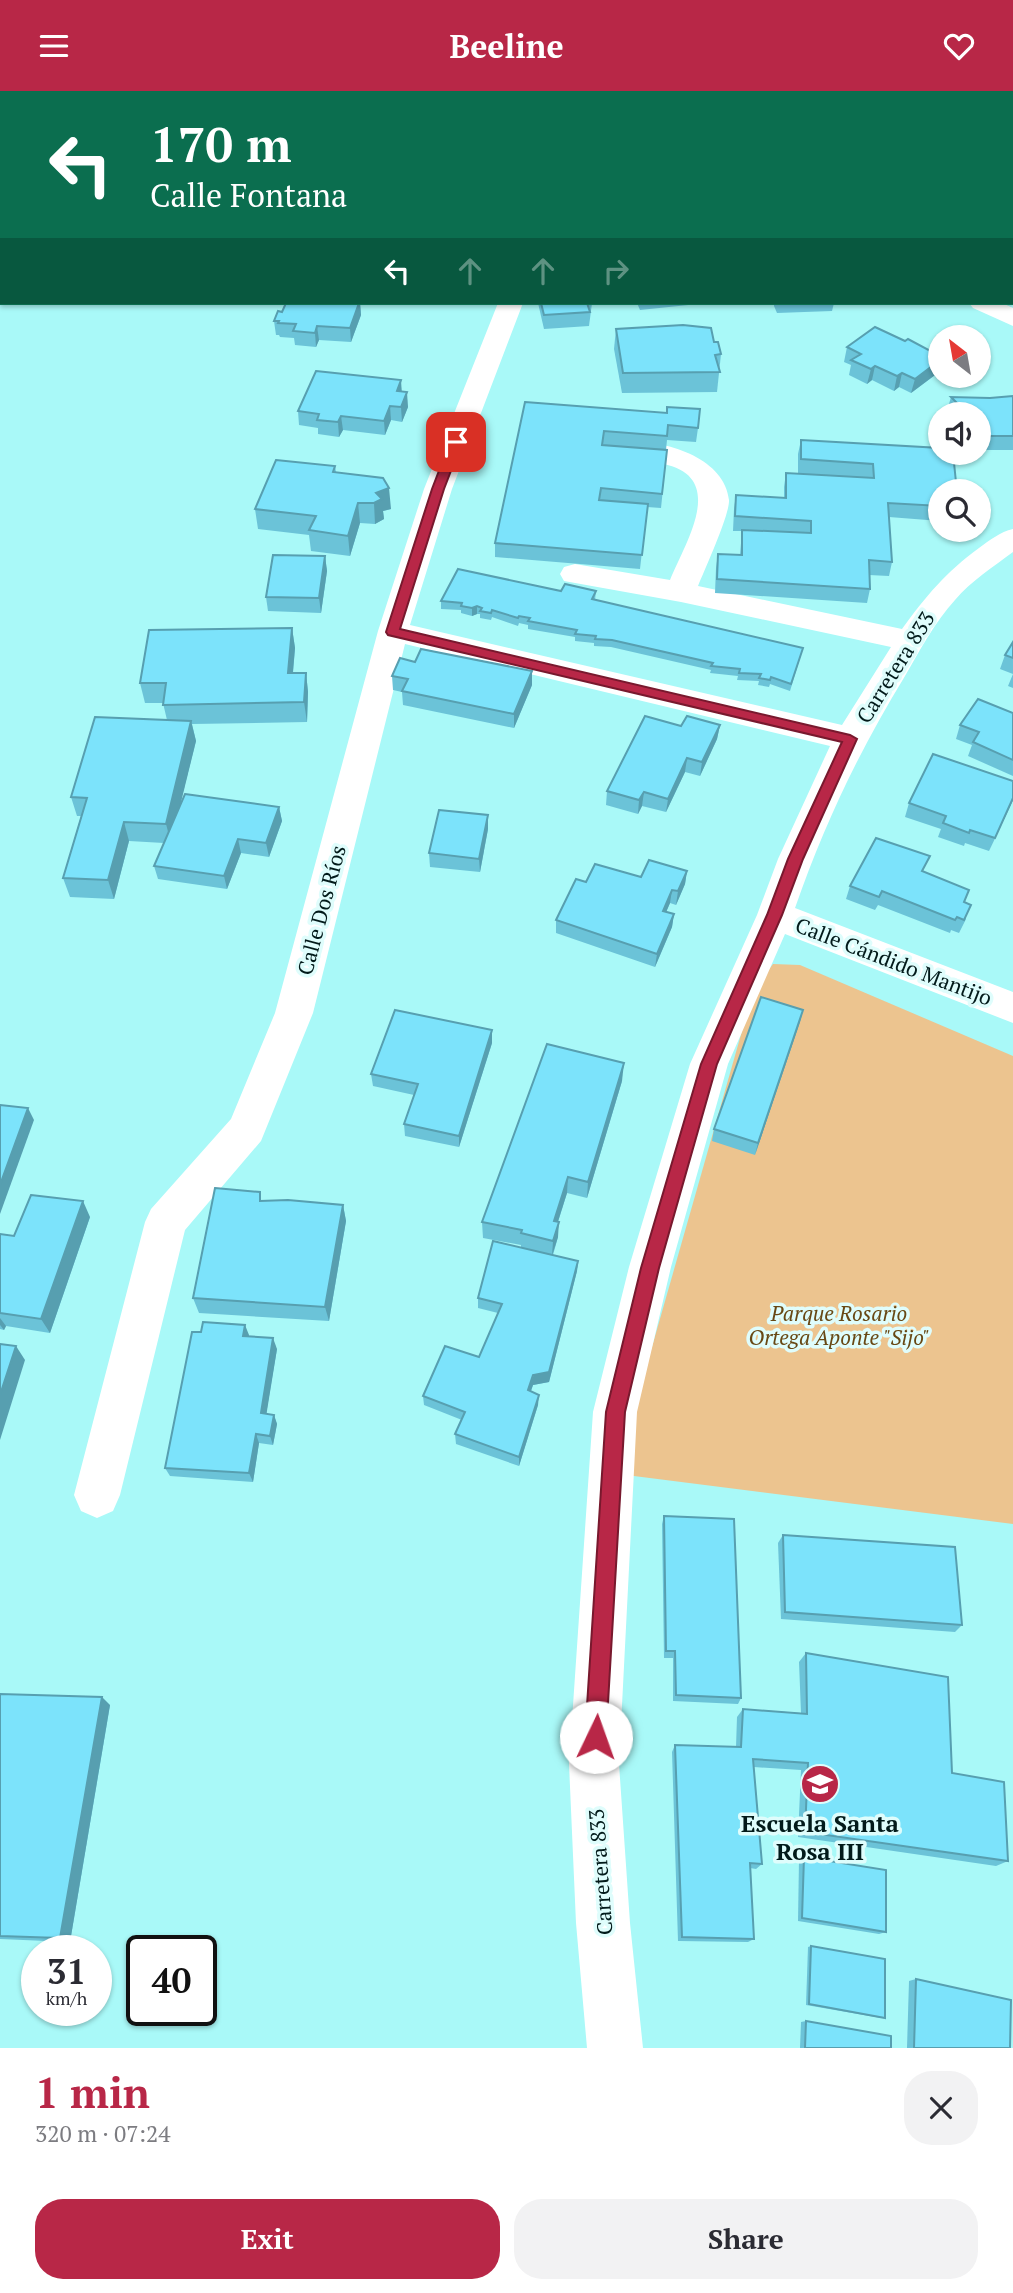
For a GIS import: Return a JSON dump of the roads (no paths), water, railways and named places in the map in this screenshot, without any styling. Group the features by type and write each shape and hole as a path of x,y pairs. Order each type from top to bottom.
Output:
{"street":[{"name":"Calle Dos Ríos","path":"97,1496 166,1222 247,1129 294,1013 393,632 438,489 509,305"},
{"path":"986,305 1013,318"},
{"path":"609,449 677,456 702,471 714,492 715,503 681,592"},
{"name":"Carretera 833","path":"615,2048 603,1923 594,1764 615,1412 650,1268 709,1064 775,915 795,859 850,739 910,641 944,593 969,570 1013,538"},
{"path":"575,574 681,592 910,641"},
{"path":"393,632 850,739"},
{"name":"Calle Cándido Mantijo","path":"775,915 1013,1008"}],"place":[{"name":"Escuela Santa Rosa III","path":"820,1784"}],"park label":[{"name":"Parque Rosario Ortega Aponte \"Sijo\"","path":"839,1325"}]}
